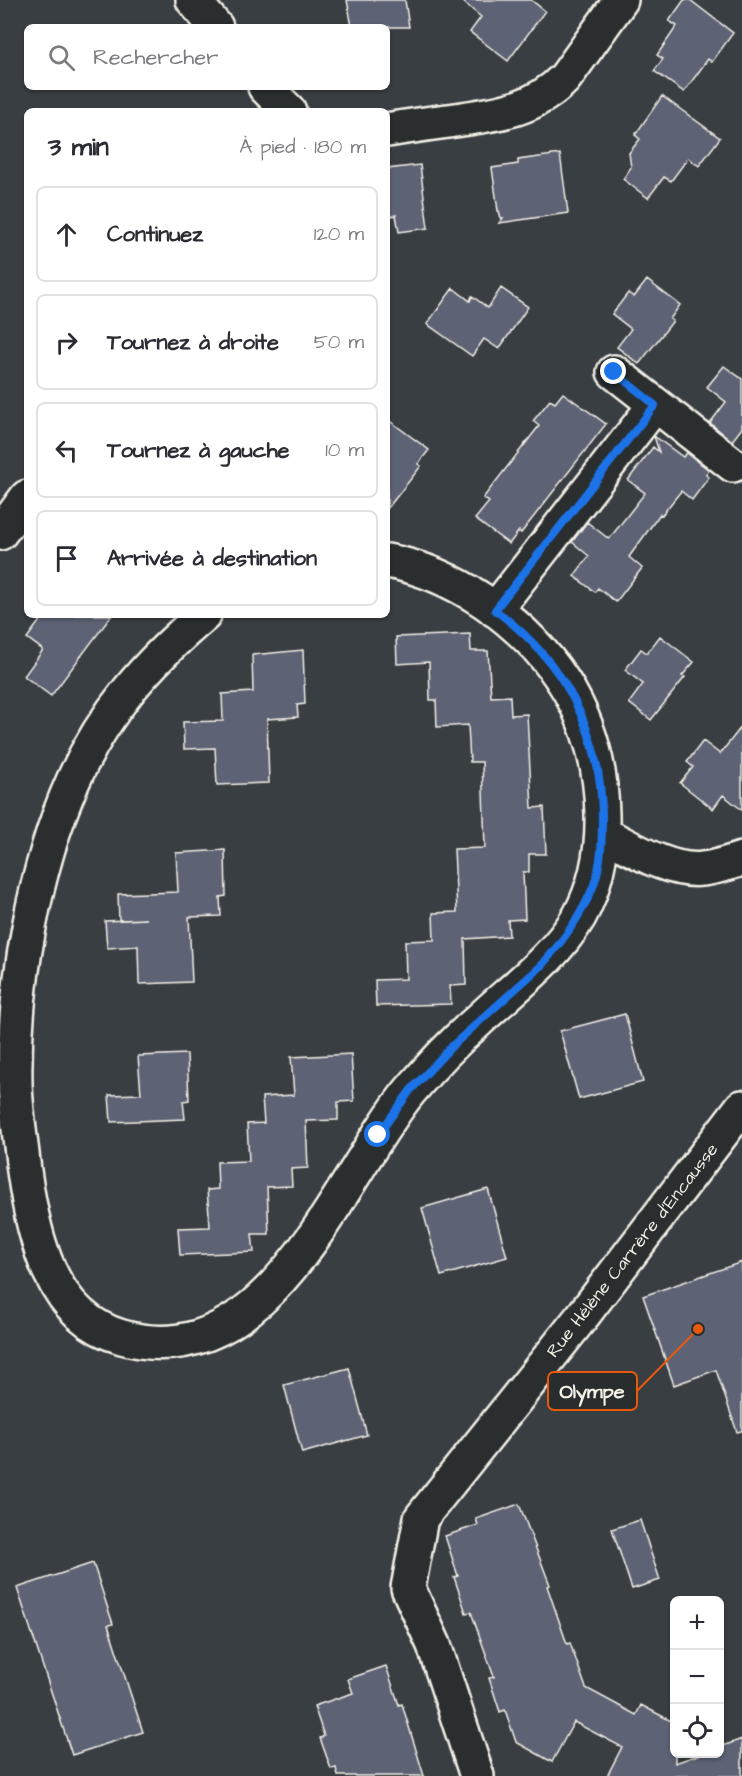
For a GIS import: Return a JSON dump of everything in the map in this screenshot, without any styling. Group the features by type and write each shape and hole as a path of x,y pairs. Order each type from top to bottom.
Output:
{"street":[{"path":"193,0 213,24"},
{"path":"390,129 504,113 540,99 565,78 621,0"},
{"path":"269,90 286,108"},
{"path":"614,372 733,465"},
{"path":"495,610 655,405"},
{"path":"0,533 24,502"},
{"path":"201,618 137,678 104,722 84,757 57,820 46,852 29,932 20,992 15,1054 18,1120 27,1187 40,1248 48,1270 76,1310 94,1325 116,1335 143,1342 181,1341 219,1329 262,1297 283,1275 310,1242 378,1135 410,1091 472,1026 541,966 566,936 580,914 600,863 602,833 597,764 577,703 550,661 519,628 471,593 422,569 390,562"},
{"path":"602,833 668,864 685,869 700,870 742,859"},
{"name":"Rue Hélène Carrère d’Encausse","path":"477,1776 434,1645 408,1588 421,1518 584,1314 742,1107"}],"building":[{"path":"347,0 405,0 409,27 390,27 390,24 351,24"},
{"path":"461,0 531,0 545,11 508,61 470,32 481,17"},
{"path":"684,0 690,0 733,33 712,62 708,59 684,92 654,71 663,59 657,55 677,26 669,21"},
{"path":"662,96 720,138 699,166 688,158 671,181 664,177 648,198 623,179 631,167 629,153 640,139 635,135"},
{"path":"560,154 568,213 499,223 503,218 498,211 492,168 518,164 518,160"},
{"path":"420,165 428,228 399,232 396,215 390,216 390,169"},
{"path":"647,280 680,305 670,319 673,321 639,364 617,347 631,329 612,314 628,293 634,297"},
{"path":"453,288 470,301 472,296 488,308 501,288 528,307 499,349 484,339 472,356 427,324"},
{"path":"724,366 742,379 742,428 732,441 710,423 726,402 707,387"},
{"path":"563,393 606,424 521,533 519,531 509,544 475,519 489,502 483,498 539,426 533,421 550,400 555,403"},
{"path":"390,421 429,450 418,464 421,466 390,505"},
{"path":"654,436 683,457 687,453 709,470 706,475 709,477 692,500 681,491 662,515 660,514 629,557 642,568 616,602 598,588 595,592 574,576 589,556 572,542 587,522 609,539 645,493 628,480 653,447 659,452"},
{"path":"42,618 110,618 51,696 24,676 43,650 27,638"},
{"path":"470,634 471,651 488,651 491,697 510,696 511,715 527,714 532,808 544,807 546,854 529,854 529,872 523,872 525,919 508,920 509,936 465,939 466,985 450,986 451,1004 376,1006 375,980 406,979 405,941 434,940 433,913 457,912 454,849 485,848 482,762 470,762 468,725 437,727 436,700 430,700 429,662 397,664 396,637"},
{"path":"660,636 694,662 651,720 629,703 643,684 625,670 641,649 647,653"},
{"path":"303,650 305,704 297,705 298,717 267,719 269,783 217,785 215,748 184,749 183,722 223,721 222,694 253,692 252,655"},
{"path":"742,726 742,810 723,795 713,809 680,783 693,767 687,762 703,741 720,754"},
{"path":"225,850 226,896 220,897 221,916 189,917 192,982 139,984 138,946 107,948 105,921 147,919 119,920 118,894 178,892 176,853"},
{"path":"625,1014 643,1082 579,1099 560,1031"},
{"path":"187,1054 189,1100 183,1101 185,1119 111,1122 109,1095 141,1094 138,1056"},
{"path":"351,1054 354,1101 338,1102 338,1120 306,1121 308,1168 291,1169 292,1186 267,1187 269,1234 252,1234 254,1252 180,1255 178,1228 210,1227 207,1190 218,1189 217,1162 249,1161 247,1124 264,1123 262,1097 294,1095 291,1057"},
{"path":"488,1189 507,1257 441,1276 422,1208"},
{"path":"742,1262 742,1431 737,1432 716,1370 674,1385 643,1296"},
{"path":"349,1368 367,1435 302,1453 284,1385"},
{"path":"519,1504 550,1585 547,1586 567,1644 570,1643 586,1688 636,1715 641,1705 670,1720 670,1758 675,1758 675,1763 689,1758 724,1758 724,1746 742,1739 742,1776 607,1776 622,1747 574,1722 552,1762 516,1742 505,1710 500,1712 489,1678 494,1677 471,1612 466,1613 454,1577 458,1576 445,1536 478,1525 476,1519"},
{"path":"640,1520 660,1580 632,1589 612,1529"},
{"path":"93,1563 113,1624 108,1625 143,1732 72,1755 17,1588"},
{"path":"386,1666 399,1705 402,1704 424,1776 338,1776 336,1768 331,1769 320,1738 324,1736 314,1706 353,1693 348,1679"}],"place":[{"name":"Olympe","path":"698,1329"}],"route":[{"path":"378,1135 410,1091 429,1070 479,1020 541,966 553,952 580,914 600,863 602,833 600,784 595,755 577,703 550,661 512,622 495,610 655,405 614,372"}]}
